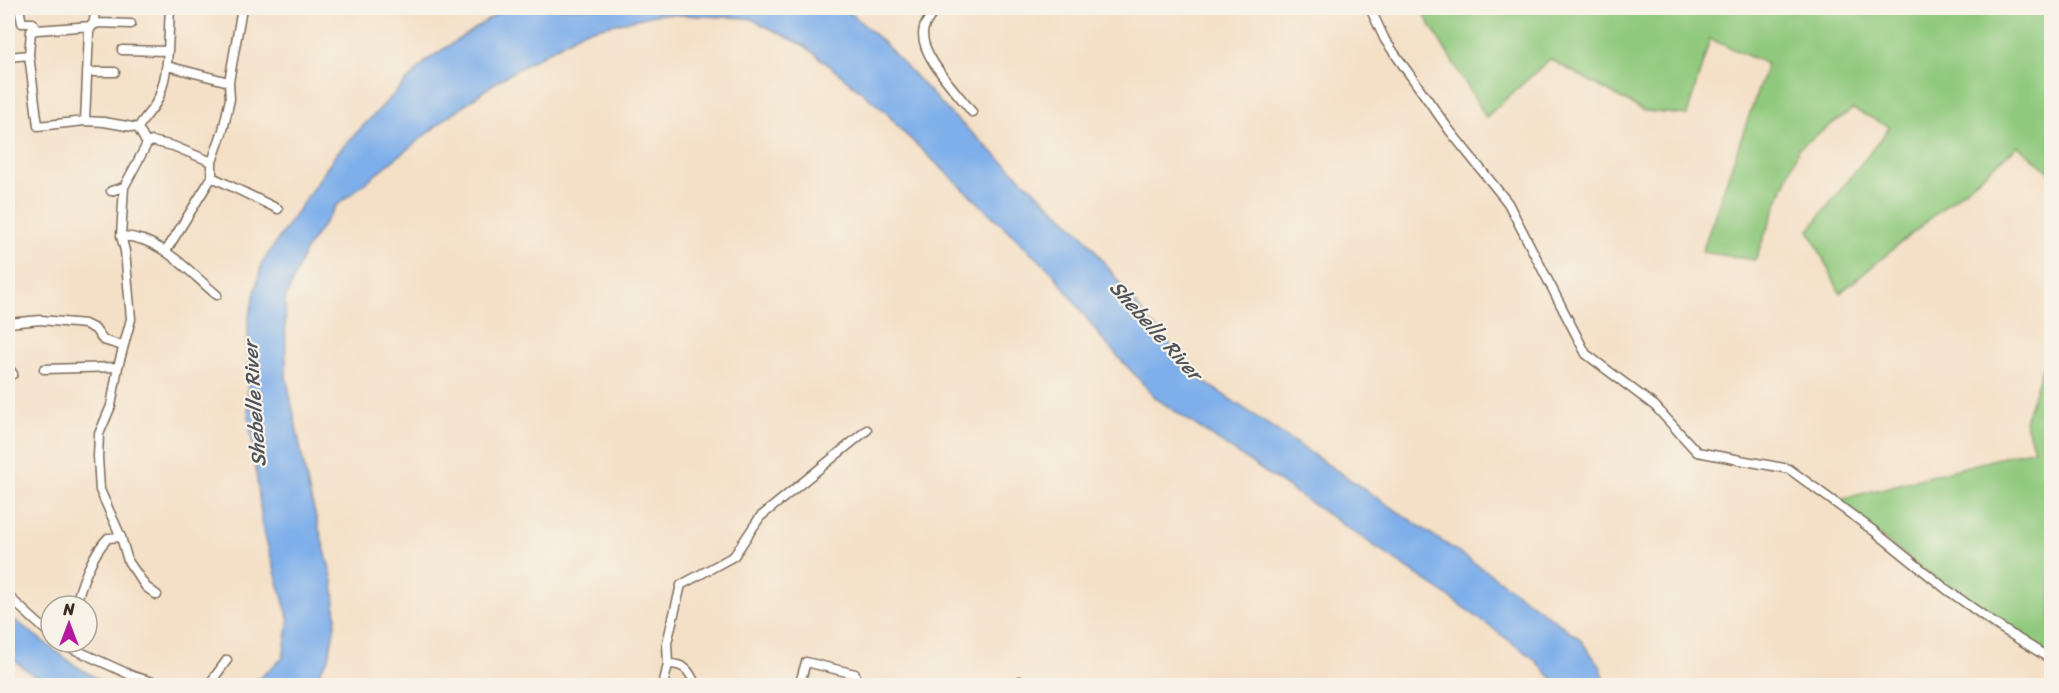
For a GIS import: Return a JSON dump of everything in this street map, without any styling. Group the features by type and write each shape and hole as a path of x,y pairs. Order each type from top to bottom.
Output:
{"street":[{"path":"19,8 22,23 33,23 38,30"},
{"path":"85,121 90,50 89,32 94,8"},
{"path":"138,128 159,99 167,66 170,8"},
{"path":"166,251 212,177 212,162 230,99 229,82 242,8"},
{"path":"936,8 924,28 923,40 929,57 972,112"},
{"path":"1370,8 1385,40 1450,131 1508,203 1586,354 1655,406 1697,452 1789,469 1874,531 1946,589 1998,626 2052,660"},
{"path":"131,24 98,23 92,26 31,32 29,55 38,126 85,121 138,128"},
{"path":"122,50 168,51"},
{"path":"8,57 29,55"},
{"path":"167,66 229,82"},
{"path":"87,72 115,72"},
{"path":"138,128 147,144"},
{"path":"157,595 146,587 128,561 122,537 100,490 99,434 111,406 118,367 131,319 125,252 121,236 124,187 147,144 152,141 212,162"},
{"path":"212,177 278,209"},
{"path":"111,191 124,187"},
{"path":"121,236 135,236 156,244 217,295"},
{"path":"8,323 41,320 85,324 95,329 103,340 123,346"},
{"path":"44,369 118,367"},
{"path":"663,686 668,664 667,643 681,585 734,556 759,517 867,430"},
{"path":"80,594 85,578 103,543 108,538 122,537"},
{"path":"8,596 39,624"},
{"path":"85,654 133,676 166,686"},
{"path":"208,686 226,660"},
{"path":"799,686 806,662 855,674 854,686"},
{"path":"668,664 680,664 691,673 696,686"}],"green space":[{"path":"1420,8 2051,8 2051,173 2018,146 1840,293 1809,230 1890,127 1853,109 1799,148 1755,260 1702,252 1767,64 1710,39 1687,115 1644,111 1550,59 1486,117"},
{"path":"2051,346 2051,660 1998,626 1834,501 2034,449 2025,421"}],"water":[{"name":"Shebelle River","path":"506,8 842,8 852,14 885,44 949,112 1083,235 1149,321 1203,381 1485,570 1579,638 1600,666 1607,685 1558,685 1532,657 1438,589 1157,399 1103,340 1053,273 902,131 886,112 805,46 749,18 659,14 584,31 499,80 444,120 336,206 305,251 285,300 286,376 309,491 333,581 336,618 329,658 311,685 251,685 283,658 289,620 263,529 248,407 248,321 262,263 337,153 427,60"},
{"path":"8,615 39,638 39,654 60,654 107,685 47,685 8,656"}]}
